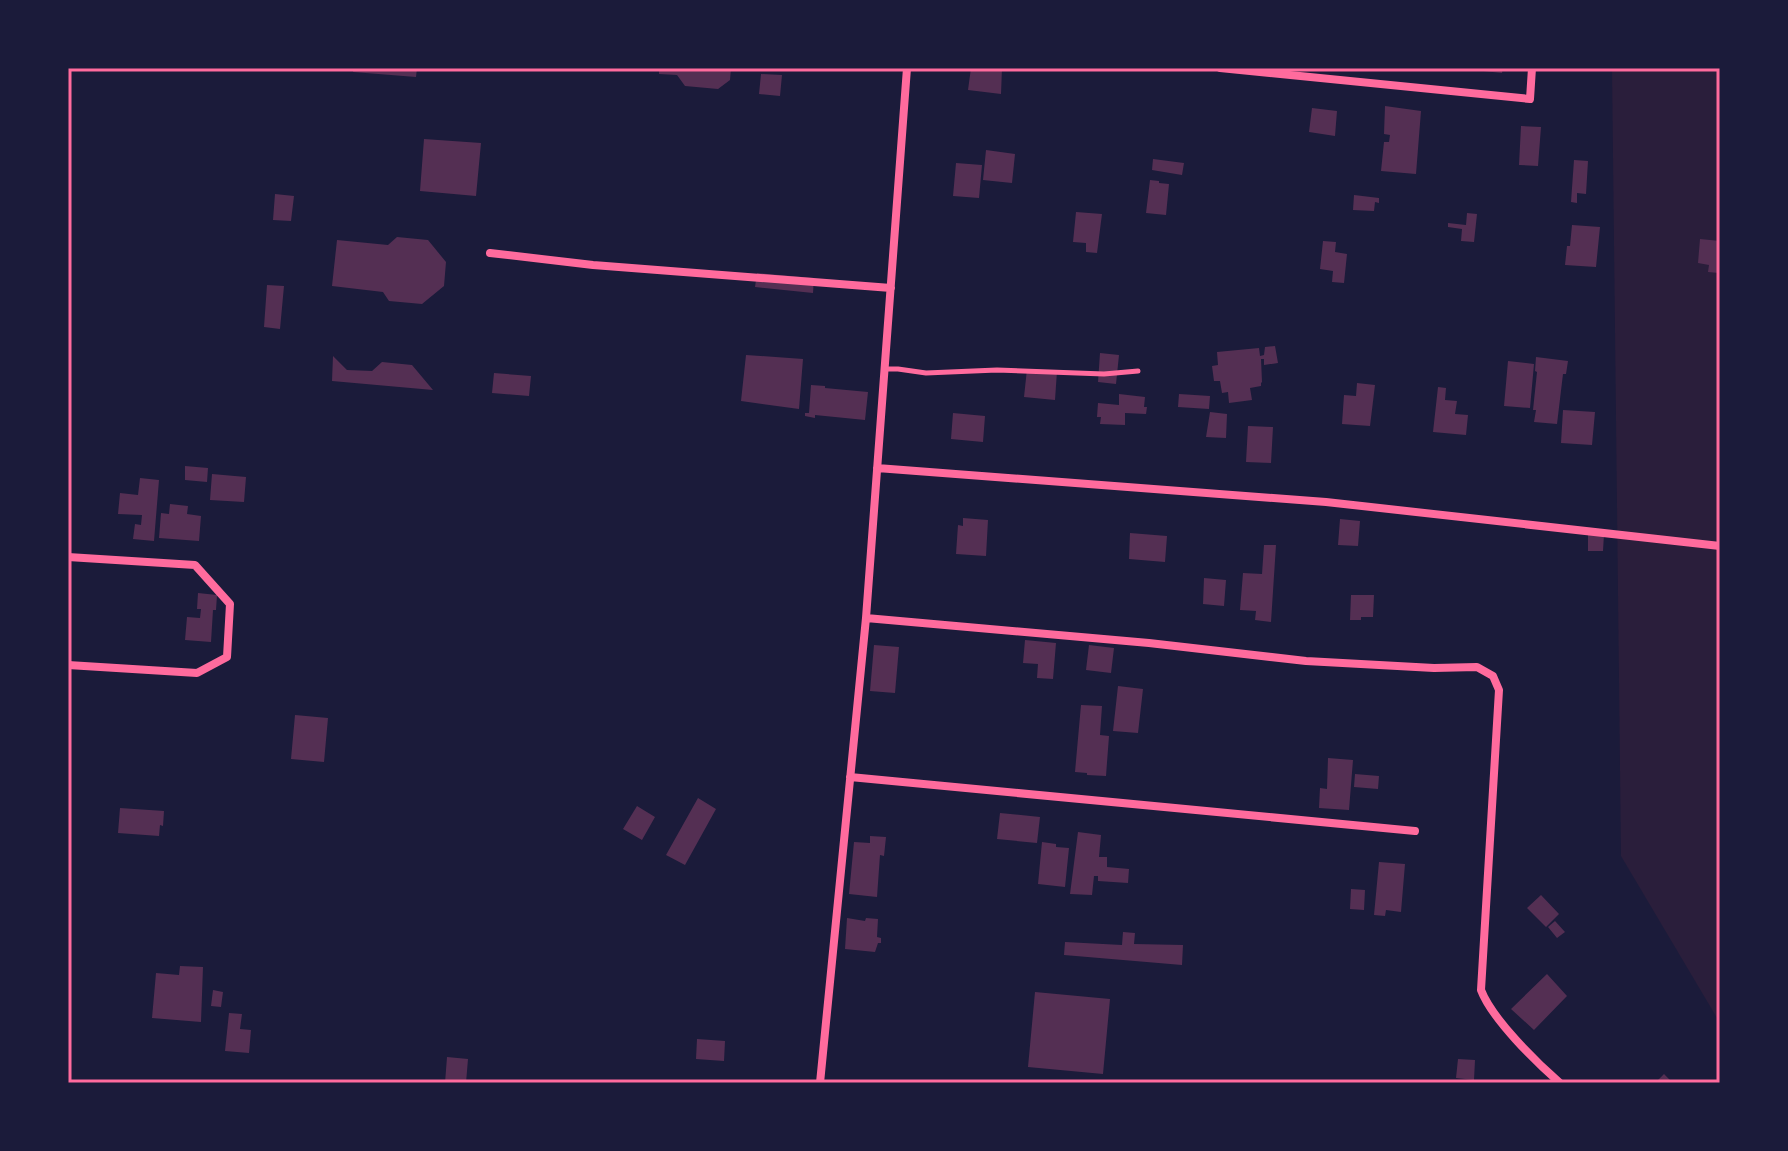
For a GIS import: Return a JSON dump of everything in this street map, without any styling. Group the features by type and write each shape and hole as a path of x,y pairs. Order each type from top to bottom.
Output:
{"street":[{"path":"820,1083 866,618 907,68"},
{"path":"1220,68 1530,99 1532,68"},
{"path":"490,253 593,265 891,288"},
{"path":"877,468 1326,502 1720,546"},
{"path":"68,557 195,565 230,604 227,657 197,673 68,665"},
{"path":"866,618 1149,643 1306,661 1434,668 1477,667 1493,676 1499,690 1481,990 1497,1017 1560,1083"},
{"path":"850,777 1415,831"}],"lane":[{"path":"885,369 926,373 997,370 1104,374 1138,371"}],"shaded area":[{"path":"1612,68 1720,68 1720,1023 1621,856"}],"building":[{"path":"354,68 417,68 416,77 353,72"},
{"path":"659,68 731,68 730,80 718,89 685,86 677,75 659,74"},
{"path":"971,68 1002,68 1001,94 968,90"},
{"path":"1474,68 1503,68 1502,73"},
{"path":"761,74 782,75 780,96 759,94"},
{"path":"1385,106 1421,111 1416,174 1381,171 1384,142 1389,142 1390,135 1384,134"},
{"path":"1312,108 1337,111 1335,136 1309,132"},
{"path":"1521,126 1541,127 1538,166 1519,165"},
{"path":"424,139 481,143 476,196 420,191"},
{"path":"986,150 1015,154 1012,183 983,180"},
{"path":"1153,159 1184,163 1182,175 1152,170"},
{"path":"1574,160 1588,161 1586,194 1577,193 1577,203 1571,202"},
{"path":"956,163 982,165 979,198 953,196"},
{"path":"1150,180 1169,184 1166,215 1146,213"},
{"path":"275,194 294,196 291,221 273,220"},
{"path":"1354,195 1379,198 1379,203 1375,202 1374,211 1353,210"},
{"path":"1076,212 1102,214 1097,253 1086,252 1086,243 1073,242"},
{"path":"1467,213 1477,214 1474,242 1461,241 1462,229 1448,227 1448,223 1466,225"},
{"path":"1572,225 1600,227 1596,267 1565,265"},
{"path":"397,237 428,240 446,262 444,286 422,304 389,301 383,292 332,286 337,240 388,245"},
{"path":"1700,239 1720,241 1719,273 1708,272 1709,265 1698,263"},
{"path":"1323,241 1336,242 1335,252 1347,254 1344,283 1332,282 1333,271 1320,269"},
{"path":"757,273 814,278 813,293 755,287"},
{"path":"267,285 284,286 280,329 264,327"},
{"path":"1275,346 1278,363 1264,365 1264,359 1261,359 1262,382 1261,386 1250,388 1252,400 1229,403 1228,392 1222,393 1220,381 1214,381 1212,366 1218,365 1217,352 1259,348 1260,356 1264,355 1265,347"},
{"path":"1100,353 1119,355 1116,384 1098,382"},
{"path":"746,355 803,359 799,409 741,401"},
{"path":"333,356 347,370 372,371 382,362 412,365 433,390 332,381"},
{"path":"1536,357 1568,361 1566,374 1563,374 1557,424 1534,422"},
{"path":"1508,361 1534,364 1530,408 1504,406"},
{"path":"1027,369 1057,371 1055,400 1024,397"},
{"path":"494,373 531,376 529,396 492,393"},
{"path":"1357,383 1375,385 1370,426 1342,424 1344,395 1356,396"},
{"path":"811,385 868,392 865,420 805,416 809,413"},
{"path":"1438,387 1446,388 1445,400 1457,401 1455,414 1468,415 1466,435 1433,432"},
{"path":"1119,394 1145,397 1146,414 1125,413 1125,425 1100,424 1098,403 1119,405"},
{"path":"1179,394 1210,396 1209,409 1178,407"},
{"path":"1563,410 1595,412 1592,445 1561,443"},
{"path":"1210,412 1227,414 1226,438 1206,437"},
{"path":"953,413 985,416 983,442 951,439"},
{"path":"1248,426 1273,427 1271,463 1246,462"},
{"path":"185,466 208,468 207,482 185,480"},
{"path":"212,474 246,477 244,502 210,500"},
{"path":"140,478 159,480 154,541 133,539 135,524 141,525 142,515 118,514 120,493 138,495"},
{"path":"170,504 188,506 187,514 201,516 199,541 159,538 161,513 169,514"},
{"path":"963,518 988,520 986,556 956,554 958,525 963,526"},
{"path":"1340,519 1360,521 1358,546 1338,545"},
{"path":"1130,533 1167,536 1165,562 1129,559"},
{"path":"1588,534 1604,534 1603,551 1588,551"},
{"path":"1264,545 1276,545 1271,622 1255,620 1256,611 1240,610 1243,573 1262,574"},
{"path":"1204,578 1226,580 1224,606 1203,604"},
{"path":"198,593 217,595 211,642 185,640 187,617 200,618"},
{"path":"1351,595 1374,595 1373,617 1350,620"},
{"path":"1025,640 1056,643 1053,679 1037,678 1038,664 1023,663"},
{"path":"874,645 899,647 895,693 870,691"},
{"path":"1089,645 1114,648 1111,673 1086,670"},
{"path":"1118,686 1143,689 1138,733 1113,731"},
{"path":"1081,705 1102,706 1100,735 1109,736 1106,776 1075,772"},
{"path":"295,715 328,718 324,762 291,759"},
{"path":"1328,758 1353,760 1349,810 1319,808 1320,788 1327,789"},
{"path":"1355,774 1379,776 1378,789 1354,787"},
{"path":"698,798 716,809 685,865 666,855"},
{"path":"637,806 655,817 642,840 623,829"},
{"path":"120,808 164,811 159,836 118,833"},
{"path":"1000,813 1040,817 1037,843 997,839"},
{"path":"1078,832 1101,835 1099,857 1107,857 1107,867 1129,869 1128,883 1098,881 1098,876 1094,876 1092,895 1070,894"},
{"path":"870,836 886,837 884,856 880,855 877,897 849,894 854,842 870,843"},
{"path":"1042,842 1069,848 1065,887 1038,884"},
{"path":"1379,862 1405,864 1401,912 1386,910 1385,916 1374,915"},
{"path":"1351,889 1365,890 1364,910 1350,909"},
{"path":"1541,895 1559,914 1546,927 1527,908"},
{"path":"847,918 865,921 866,918 878,919 877,937 881,938 881,943 878,943 875,952 845,949"},
{"path":"1555,921 1565,932 1557,938 1548,927"},
{"path":"1123,932 1135,933 1134,944 1183,945 1182,965 1064,955 1065,942 1122,945"},
{"path":"180,966 203,967 201,1022 152,1018 156,973 179,975"},
{"path":"1547,974 1567,996 1534,1030 1511,1009"},
{"path":"213,990 223,992 221,1007 211,1006"},
{"path":"1035,992 1110,999 1103,1074 1028,1067"},
{"path":"229,1013 242,1014 240,1029 251,1030 249,1053 225,1051"},
{"path":"697,1039 725,1041 724,1061 696,1059"},
{"path":"447,1057 468,1059 466,1083 445,1083"},
{"path":"1458,1059 1475,1060 1474,1080 1456,1078"},
{"path":"1664,1074 1673,1083 1655,1083"}]}
